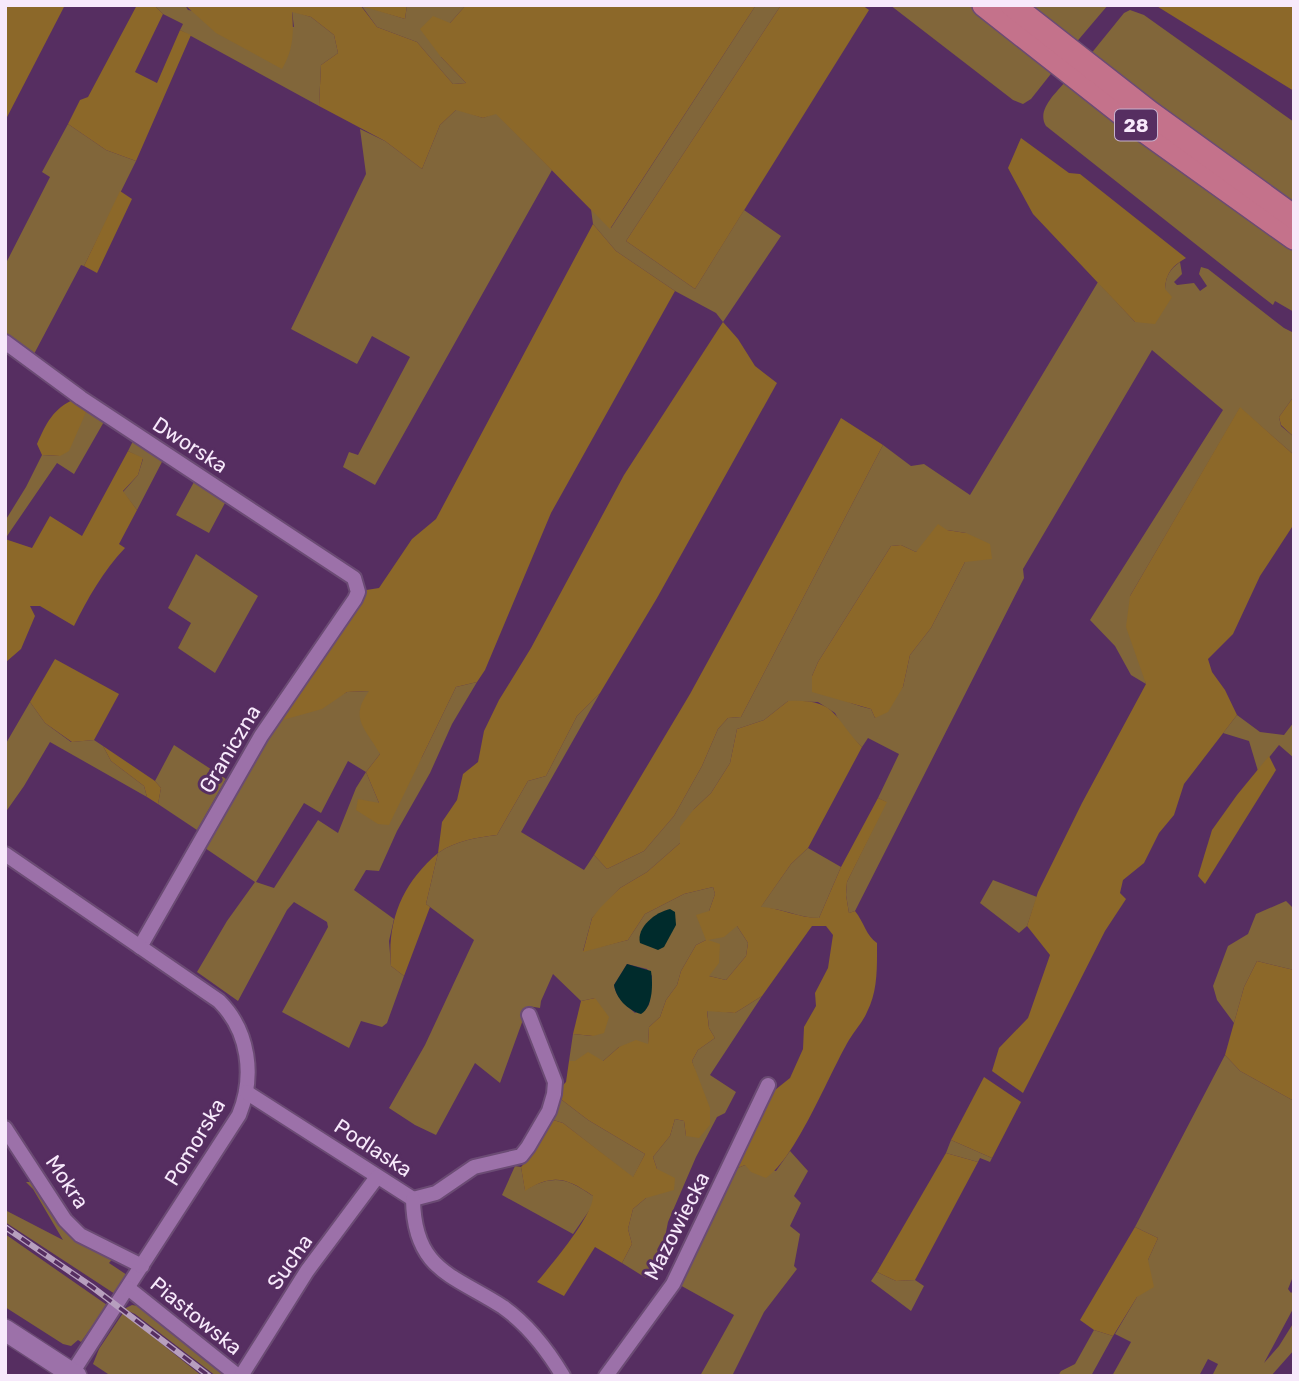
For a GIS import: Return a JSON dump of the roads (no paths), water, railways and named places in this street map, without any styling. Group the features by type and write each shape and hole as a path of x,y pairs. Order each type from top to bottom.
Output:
{"main road":[{"name":"28","path":"984,5 1119,112 1294,238"},
{"name":"28","path":"1012,5 1120,90 1294,217"},
{"path":"5,1329 74,1374"}],"street":[{"name":"Dworska","path":"5,342 81,398 354,578"},
{"name":"Graniczna","path":"140,947 255,745 355,598 358,592 354,578"},
{"name":"Pomorska","path":"5,854 213,996 229,1011 242,1036 246,1053 246,1092 239,1115 74,1374"},
{"path":"413,1199 436,1193 474,1167 521,1156 528,1147 549,1111 555,1082 528,1015"},
{"name":"Mazowiecka","path":"606,1376 674,1284 768,1085"},
{"name":"Podlaska","path":"246,1092 413,1199 418,1234 437,1266 455,1280 504,1308 545,1348 563,1376"},
{"name":"Mokra","path":"5,1128 65,1220 80,1235 142,1266"},
{"name":"Sucha","path":"240,1376 307,1270 377,1177"},
{"name":"Piastowska","path":"128,1288 240,1376"}],"railway":[{"path":"5,1227 91,1286 209,1376"}]}
